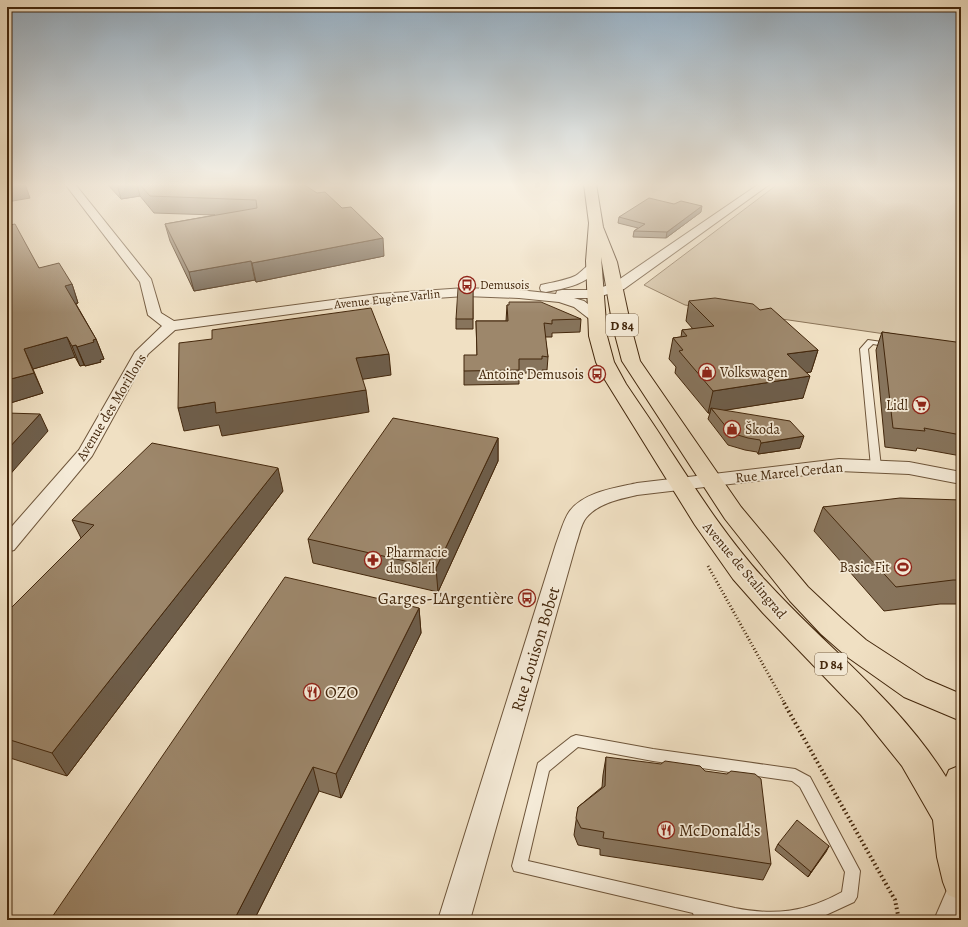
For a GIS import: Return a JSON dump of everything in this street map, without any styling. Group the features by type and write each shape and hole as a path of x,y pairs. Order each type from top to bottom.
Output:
{"main road":[{"name":"Avenue de Stalingrad","path":"596,227 593,267 597,318 601,351 609,371 702,519 730,556 757,589 888,723 918,763 938,794 949,815"},
{"name":"Avenue de Stalingrad","path":"598,227 610,262 624,337 631,361 713,481 733,513 799,594 831,626 856,648 915,688 961,708"},
{"path":"961,781 956,790 949,815 954,856 961,882"}],"street":[{"path":"104,227 146,282 156,315 171,326"},
{"path":"519,294 595,291 619,286 704,227"},
{"path":"543,288 571,281 590,272 593,267"},
{"path":"465,292 543,288 595,291"},
{"name":"Avenue Eugène Varlin","path":"171,326 378,298 465,292 519,294 561,298 587,309 597,318"},
{"name":"Avenue des Morillons","path":"7,545 86,452 142,352 171,326"},
{"name":"Rue Marcel Cerdan","path":"713,481 839,465 909,468 961,478"},
{"name":"Rue Louison Bobet","path":"454,920 566,544 577,515 592,503 612,495 637,489 680,483 713,481"},
{"path":"950,920 961,894"}],"lane":[{"path":"876,467 864,349 871,342 894,345"},
{"path":"576,740 653,755 795,775 805,782 853,871 849,897 825,910 788,919 758,920 700,913 519,866 543,767 576,740"}],"path":[{"path":"707,563 895,900 899,920"}],"shaded area":[{"path":"721,227 961,227 961,345 685,305 644,285"}],"building":[{"path":"7,227 17,227 39,268 59,263 72,284 65,286 96,339 93,340 94,342 77,347 76,345 72,346 67,337 24,349 34,373 7,380"},
{"path":"167,227 372,227 383,238 252,263 251,261 189,272"},
{"path":"640,227 673,227 667,232 634,231"},
{"path":"458,288 473,288 473,319 456,319"},
{"path":"715,298 753,304 760,310 771,308 818,350 787,354 810,376 713,391 679,351 683,350 673,338 687,336 682,330 714,326 689,301"},
{"path":"509,302 541,302 581,319 552,320 552,324 544,323 548,357 542,356 542,359 519,359 519,370 464,371 464,355 477,355 476,321 508,321 507,305 509,305"},
{"path":"371,308 389,354 356,358 366,390 216,413 215,402 178,408 179,343 212,339 212,330"},
{"name":"Lidl","path":"882,332 956,342 959,346 961,346 961,435 924,428 925,431 893,428"},
{"path":"711,408 790,421 804,436 761,443 760,440 731,433"},
{"path":"7,413 40,414 7,450"},
{"path":"393,418 498,438 436,568 308,539"},
{"path":"152,443 278,468 52,753 7,739 7,612 94,525 72,520"},
{"path":"900,498 961,500 961,580 896,587 823,507"},
{"path":"285,577 419,608 336,774 313,767 234,920 50,920"},
{"name":"McDonald's","path":"606,757 661,764 665,761 700,766 705,771 727,774 731,771 755,774 761,779 771,864 603,838 604,832 581,828 576,818 578,807 605,786"},
{"path":"797,820 829,846 811,872 778,844"}],"place":[{"name":"Demusois","path":"467,285"},
{"name":"Volkswagen","path":"707,372"},
{"name":"Antoine Demusois","path":"597,374"},
{"name":"Lidl","path":"921,405"},
{"name":"Škoda","path":"732,429"},
{"name":"Pharmacie du Soleil","path":"373,560"},
{"name":"Basic-Fit","path":"903,567"},
{"name":"Garges-L'Argentière","path":"527,598"},
{"name":"OZO","path":"312,692"},
{"name":"McDonald's","path":"666,830"}]}
